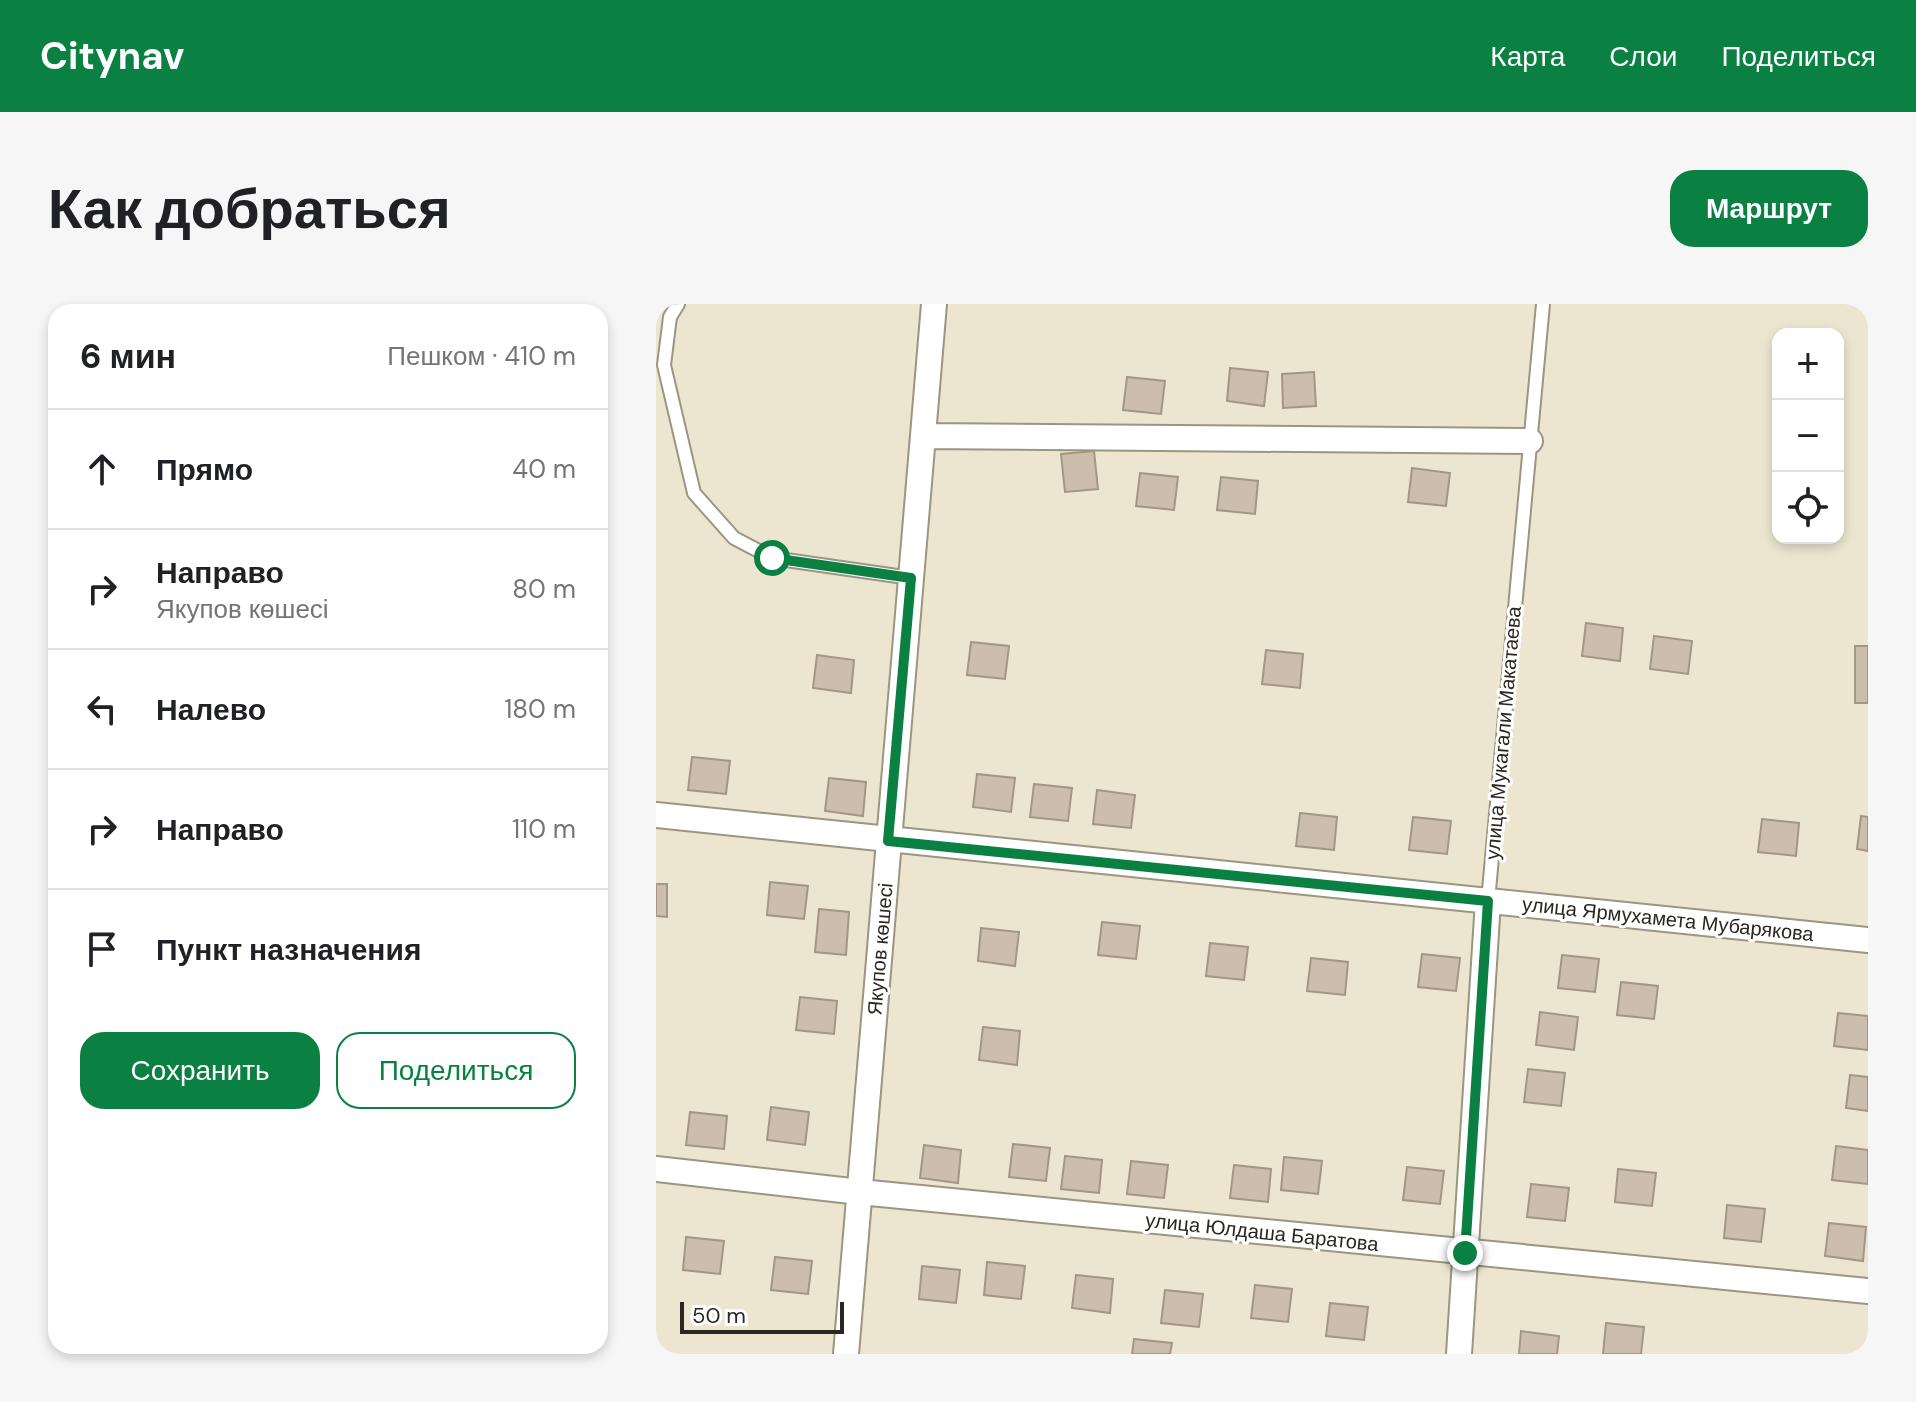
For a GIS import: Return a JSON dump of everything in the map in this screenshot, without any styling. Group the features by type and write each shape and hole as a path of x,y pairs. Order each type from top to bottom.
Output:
{"street":[{"name":"Якупов көшесі","path":"846,1354 934,304"},
{"path":"923,436 1530,441"},
{"name":"улица Ярмухамета Мубарякова","path":"656,815 1868,940"},
{"name":"улица Мукагали Макатаева","path":"1459,1354 1488,901"},
{"name":"улица Юлдаша Баратова","path":"656,1169 1465,1253 1868,1291"}],"lane":[{"path":"678,304 670,317 664,365 694,493 734,538 772,558 911,578"},
{"name":"улица Мукагали Макатаева","path":"1488,901 1543,304"}],"building":[{"path":"1230,368 1268,372 1264,406 1227,401"},
{"path":"1314,372 1316,406 1283,408 1282,374"},
{"path":"1127,377 1165,381 1161,414 1123,410"},
{"path":"1094,451 1098,489 1065,492 1061,454"},
{"path":"1412,468 1450,473 1446,506 1408,502"},
{"path":"1140,473 1178,477 1174,510 1136,506"},
{"path":"1221,477 1258,481 1255,514 1217,510"},
{"path":"1586,623 1623,628 1620,661 1582,656"},
{"path":"1654,636 1692,641 1688,674 1650,669"},
{"path":"971,642 1009,646 1005,679 967,675"},
{"path":"1855,646 1868,646 1868,703 1855,703"},
{"path":"1266,650 1303,654 1300,688 1262,684"},
{"path":"817,655 854,660 851,693 813,688"},
{"path":"692,757 730,761 726,794 688,790"},
{"path":"977,774 1015,778 1011,812 973,807"},
{"path":"829,778 866,782 863,816 825,811"},
{"path":"1034,784 1072,788 1068,821 1030,817"},
{"path":"1097,790 1135,795 1131,828 1093,824"},
{"path":"1300,813 1337,817 1334,850 1296,846"},
{"path":"1861,816 1868,817 1868,851 1857,849"},
{"path":"1413,817 1451,821 1447,854 1409,850"},
{"path":"1762,819 1799,823 1796,856 1758,852"},
{"path":"770,882 808,886 804,919 767,915"},
{"path":"656,884 667,884 667,917 656,916"},
{"path":"819,909 849,912 846,955 815,952"},
{"path":"1102,922 1140,926 1136,959 1098,955"},
{"path":"981,928 1019,932 1015,966 978,961"},
{"path":"1210,943 1248,947 1244,980 1206,976"},
{"path":"1422,954 1460,958 1456,991 1418,987"},
{"path":"1562,955 1599,959 1595,992 1558,988"},
{"path":"1311,958 1348,962 1345,995 1307,991"},
{"path":"1621,982 1658,986 1654,1019 1617,1015"},
{"path":"800,997 837,1001 834,1034 796,1030"},
{"path":"1540,1012 1578,1017 1574,1050 1536,1045"},
{"path":"1838,1013 1868,1016 1868,1050 1834,1046"},
{"path":"983,1027 1020,1031 1017,1065 979,1060"},
{"path":"1528,1069 1565,1073 1561,1106 1524,1102"},
{"path":"1850,1075 1868,1077 1868,1111 1846,1108"},
{"path":"771,1107 809,1112 805,1145 767,1140"},
{"path":"690,1112 727,1116 724,1149 686,1145"},
{"path":"1013,1144 1050,1148 1046,1181 1009,1177"},
{"path":"924,1145 961,1150 958,1183 920,1178"},
{"path":"1836,1146 1868,1150 1868,1184 1832,1180"},
{"path":"1065,1156 1102,1160 1099,1193 1061,1189"},
{"path":"1284,1157 1322,1161 1318,1194 1281,1190"},
{"path":"1131,1161 1168,1165 1164,1198 1127,1194"},
{"path":"1234,1165 1271,1169 1268,1202 1230,1198"},
{"path":"1407,1167 1444,1171 1440,1204 1403,1200"},
{"path":"1618,1169 1656,1173 1652,1206 1615,1202"},
{"path":"1531,1184 1569,1188 1565,1221 1527,1217"},
{"path":"1727,1205 1765,1209 1761,1242 1724,1238"},
{"path":"1829,1223 1866,1227 1863,1261 1825,1256"},
{"path":"686,1237 724,1241 720,1274 683,1270"},
{"path":"775,1257 812,1261 808,1294 771,1290"},
{"path":"987,1262 1025,1266 1021,1299 984,1295"},
{"path":"922,1266 960,1270 956,1303 919,1299"},
{"path":"1076,1275 1113,1279 1110,1313 1072,1308"},
{"path":"1255,1285 1292,1289 1288,1322 1251,1318"},
{"path":"1165,1290 1203,1294 1199,1327 1161,1323"},
{"path":"1330,1303 1368,1307 1364,1340 1326,1336"},
{"path":"1606,1323 1644,1327 1641,1354 1603,1354"},
{"path":"1521,1331 1559,1336 1557,1354 1519,1354"},
{"path":"1134,1339 1172,1343 1170,1354 1132,1354"}],"route":[{"path":"772,558 911,578 888,841 1488,901 1465,1253"}]}
